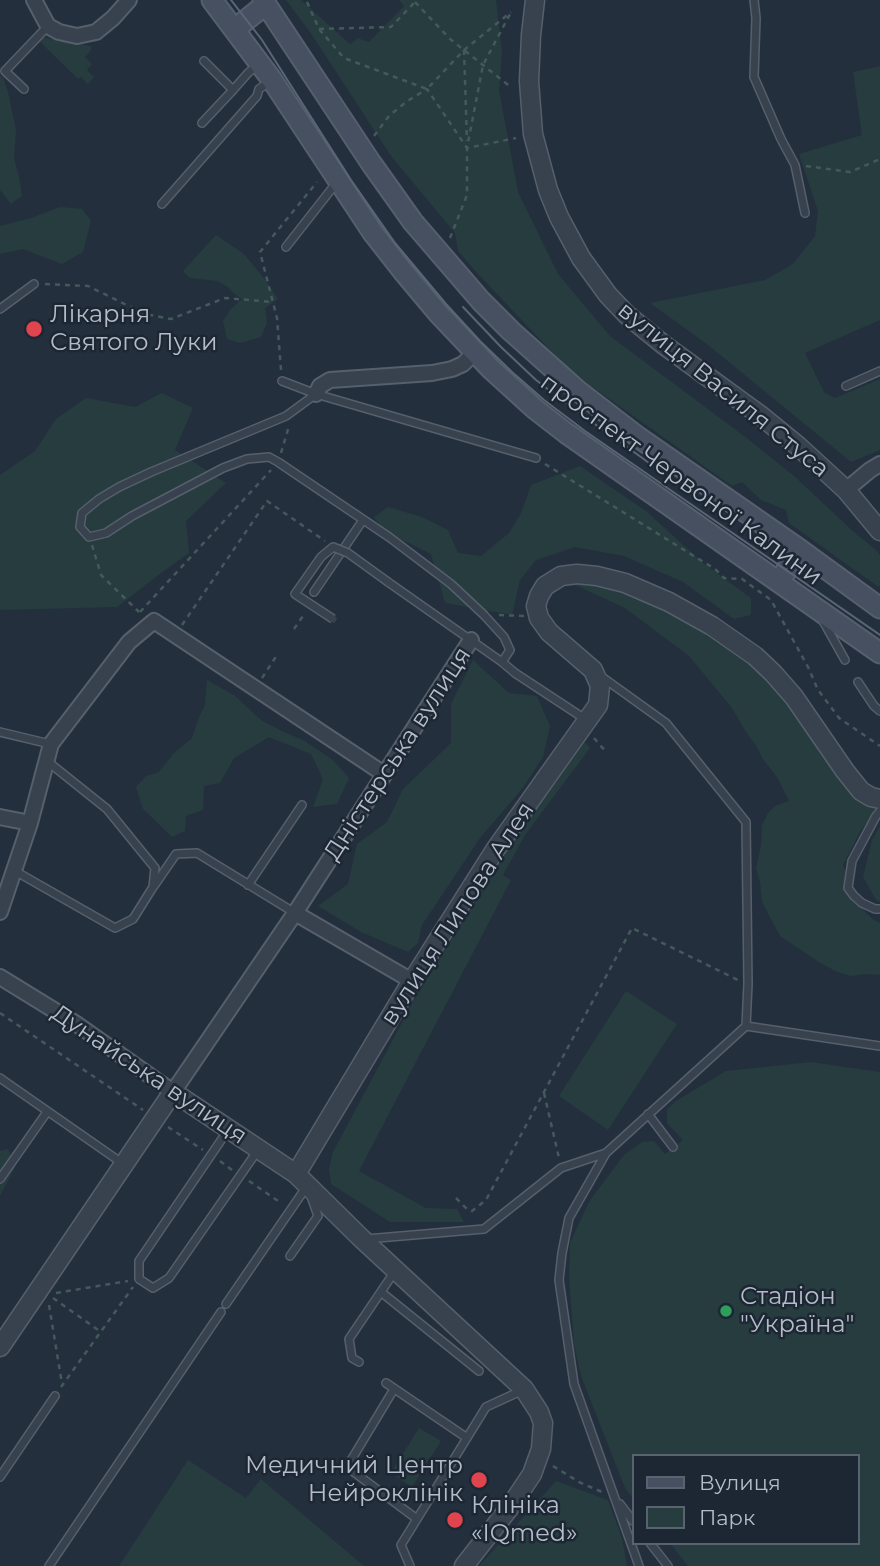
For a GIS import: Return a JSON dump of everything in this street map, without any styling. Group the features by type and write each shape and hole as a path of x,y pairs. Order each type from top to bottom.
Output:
{"main road":[{"name":"проспект Червоної Калини","path":"212,0 272,79 360,216 402,270 475,352 535,409 566,433 880,653"},
{"name":"проспект Червоної Калини","path":"265,1 412,222 511,331 577,390 638,437 878,603"},
{"path":"235,29 265,1"},
{"path":"780,581 799,549"}],"street":[{"path":"34,0 48,26 59,32 78,36 96,32 129,0"},
{"name":"вулиця Василя Стуса","path":"535,0 529,81 533,134 548,190 581,258 608,295 627,315 798,446 846,491 880,531"},
{"path":"316,394 320,386 330,380 432,373 452,369 463,364 475,352"},
{"path":"846,491 880,464"},
{"path":"593,670 549,632 539,618 536,606 539,596 545,586 561,576 577,573 625,583 669,602 712,626 755,656 794,697 845,771 861,790 871,797 879,811"},
{"path":"0,912 30,823 51,744 129,642 154,621 384,774"},
{"name":"Дністерська вулиця","path":"0,1347 295,913 471,640"},
{"name":"вулиця Липова Алея","path":"302,1180 412,981 495,850 588,726 600,693 593,670"},
{"path":"0,817 30,823"},
{"path":"295,913 412,981"},
{"name":"Дунайська вулиця","path":"0,977 78,1025 302,1180"},
{"path":"302,1180 524,1389 539,1412 543,1423 541,1449 532,1474 464,1566"}],"lane":[{"path":"754,0 754,77 795,165 805,213"},
{"path":"24,89 5,71 48,26"},
{"path":"204,61 233,90"},
{"path":"202,123 260,63"},
{"path":"162,204 257,96 259,89 272,79"},
{"path":"286,247 338,181"},
{"path":"0,309 34,284"},
{"path":"846,386 880,372"},
{"path":"282,381 316,394 536,458"},
{"path":"280,458 247,459 223,468 132,516 106,533 89,537 80,527 82,513 119,487 286,416 316,394"},
{"name":"Дністерська вулиця","path":"280,458 451,584 504,637 510,650 502,662 471,640"},
{"path":"314,592 363,520"},
{"path":"333,619 295,593 321,557 333,547 348,553 471,640"},
{"path":"814,606 845,660"},
{"path":"502,662 588,726"},
{"path":"593,670 666,723 746,822 746,1026 606,1153 569,1218 562,1253 559,1280 574,1384 639,1566"},
{"path":"858,682 880,711"},
{"path":"0,732 51,744"},
{"path":"47,761 107,809 155,868 153,887"},
{"path":"248,885 302,805"},
{"path":"879,811 852,861 848,888 862,903 880,909"},
{"path":"15,870 115,928 133,919 176,854 197,853 295,913"},
{"path":"746,1026 880,1046"},
{"path":"0,1078 123,1164"},
{"path":"0,1179 47,1112"},
{"path":"649,1114 673,1147"},
{"path":"228,1130 139,1261 139,1279 153,1288 169,1278 258,1149"},
{"path":"362,1239 484,1229 561,1168 606,1153"},
{"path":"226,1304 290,1209 302,1180"},
{"path":"290,1256 318,1216 302,1180"},
{"path":"359,1362 352,1358 349,1339 395,1270"},
{"path":"381,1292 479,1371"},
{"path":"49,1566 221,1312"},
{"path":"386,1383 467,1438"},
{"path":"394,1389 347,1468 417,1519"},
{"path":"410,1566 401,1545 486,1407 524,1389"},
{"path":"0,1477 55,1396"},
{"path":"615,1498 632,1520"},
{"path":"652,1545 668,1566"}],"path":[{"path":"319,29 391,27 414,1 450,39 512,88"},
{"path":"307,2 319,29 344,58 427,89 467,148"},
{"path":"370,142 390,116 427,89 464,50 512,12 483,65 467,148"},
{"path":"446,248 467,195 464,50"},
{"path":"467,148 516,138"},
{"path":"795,165 850,172 880,159"},
{"path":"282,381 277,318 260,252 317,182"},
{"path":"34,284 88,286 145,314 171,319 225,298 273,302"},
{"path":"89,537 101,576 140,612 280,458 289,427"},
{"path":"536,458 715,569 724,578 742,579 771,600 818,690 839,718 880,746"},
{"path":"189,614 267,501 333,547"},
{"path":"295,629 311,604"},
{"path":"484,615 527,616"},
{"path":"255,689 277,654"},
{"path":"588,726 607,753"},
{"path":"456,1198 467,1209 472,1210 486,1200 632,928 748,984"},
{"path":"0,1013 148,1113"},
{"path":"544,1091 561,1168"},
{"path":"251,1183 290,1209"},
{"path":"47,1294 139,1279"},
{"path":"47,1294 62,1386 139,1279"},
{"path":"47,1294 101,1332"},
{"path":"548,1463 579,1482 615,1498"}],"green space":[{"path":"286,0 301,0 350,44 358,38 369,42 404,6 399,0 496,0 502,52 499,90 518,192 558,274 610,336 748,439 794,476 875,549 880,555 880,586 789,523 786,510 761,500 742,482 732,486 570,371 458,251 455,233 391,156"},
{"path":"41,37 91,46 85,57 92,64 87,70 94,77 88,84 81,77 78,79 38,40"},
{"path":"880,66 880,320 805,353 824,392 835,398 880,379 880,450 851,462 708,345 650,303 765,280 793,264 815,236 818,211 799,154 862,135 853,72"},
{"path":"0,76 3,77 8,92 16,130 14,158 22,196 11,204 0,190"},
{"path":"60,207 82,209 91,221 83,252 62,264 23,249 0,254 0,226"},
{"path":"216,235 244,254 278,299 265,308 267,323 261,337 240,343 227,339 223,321 242,299 217,281 190,278 183,271"},
{"path":"162,393 193,408 175,450 226,483 186,521 189,553 117,607 0,610 0,475 35,451 56,419 86,398 135,407"},
{"path":"580,466 646,511 703,563 751,598 751,615 734,619 683,582 624,556 575,547 536,560 520,580 512,615 445,603 431,554 384,531 374,517 388,507 422,517 448,530 458,553 481,556 509,533 521,513 531,485"},
{"path":"592,577 680,611 766,675 871,801 874,807 873,817 861,830 843,865 855,897 865,912 880,923 880,975 851,976 835,971 780,936 762,902 756,868 762,825 775,806 789,801 777,777 762,758 732,708 689,656 625,608 560,578"},
{"path":"473,660 509,693 537,696 550,726 543,757 522,789 480,838 422,925 418,943 408,952 361,932 318,906 348,884 357,844 387,822 403,789 451,743 451,704"},
{"path":"207,680 234,695 261,720 303,740 333,760 349,778 337,804 313,807 323,779 311,754 269,737 234,758 220,783 204,786 203,810 186,816 185,831 172,837 143,809 136,787 146,776 159,772 173,754 192,738 205,705"},
{"path":"585,742 590,748 525,835 503,875 511,880 359,1171 426,1208 457,1209 464,1222 390,1222 331,1184 329,1169 333,1152 414,1000 511,844"},
{"path":"880,826 880,902 876,900 863,877 872,840"},
{"path":"626,991 677,1024 608,1130 559,1096"},
{"name":"Стадіон \"Україна\"","path":"811,1062 880,1072 880,1566 688,1566 672,1545 859,1545 859,1454 632,1454 632,1497 625,1488 581,1376 574,1344 569,1278 570,1243 590,1200 624,1155 642,1142 654,1141 665,1154 683,1140 667,1123 667,1109 726,1071"},
{"path":"8,1149 15,1167 0,1196 0,1151"},
{"path":"419,1428 441,1441 412,1487 391,1473"},
{"path":"188,1460 246,1498 261,1479 364,1566 119,1566"},
{"path":"556,1481 608,1500 622,1538 627,1566 479,1566"}],"tram line":[{"path":"231,0 262,40 351,180 395,243 480,341 544,400 585,431 880,635"},
{"path":"463,307 536,380 659,470"}],"place":[{"name":"Лікарня Святого Луки","path":"34,329"},
{"name":"Стадіон \"Україна\"","path":"726,1311"},
{"name":"Медичний Центр Нейроклінік","path":"479,1480"},
{"name":"Клініка «IQmed»","path":"455,1520"}]}
